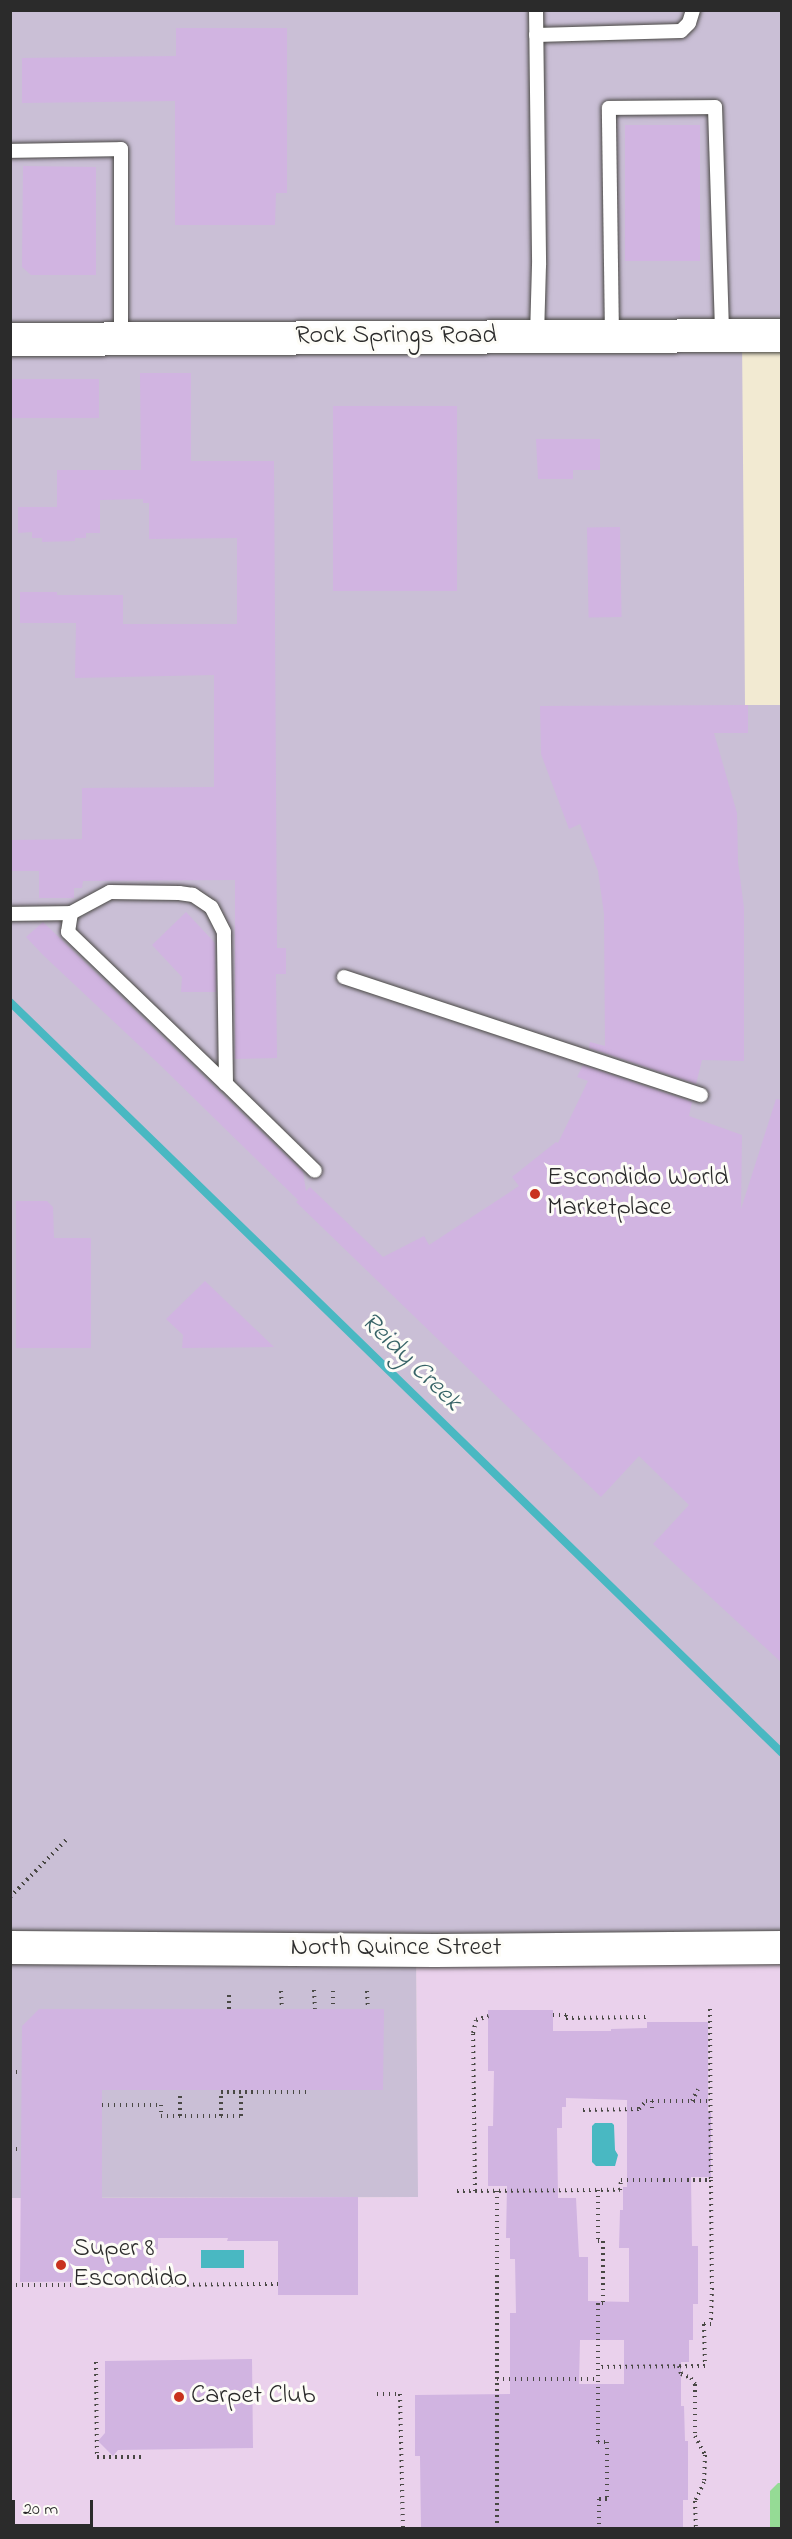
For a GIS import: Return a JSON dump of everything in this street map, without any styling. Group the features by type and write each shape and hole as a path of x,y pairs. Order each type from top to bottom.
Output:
{"street":[{"name":"Rock Springs Road","path":"10,339 782,334"},
{"name":"North Quince Street","path":"10,1947 434,1950 782,1947"}],"lane":[{"path":"536,10 539,265 537,336"},
{"path":"537,35 681,31 689,23 693,10"},
{"path":"612,336 609,108 715,107 722,335"},
{"path":"10,151 122,149 121,339"},
{"path":"10,914 71,913 110,892 179,892 193,895 212,908 224,932 226,1084"},
{"path":"71,913 68,932 315,1171"},
{"path":"344,977 701,1095"}],"path":[{"path":"10,1897 67,1839"},
{"path":"229,1990 229,2009"},
{"path":"314,1990 315,2009"},
{"path":"281,1991 282,2009"},
{"path":"333,1991 333,2009"},
{"path":"367,1991 368,2009"},
{"path":"598,2367 705,2366 704,2324 711,2324 712,2288 710,2009"},
{"path":"553,2015 566,2015 566,2018 646,2017"},
{"path":"475,2191 473,2028 478,2018 488,2016"},
{"path":"10,2072 22,2072"},
{"path":"692,2101 698,2089"},
{"path":"221,2116 221,2092 310,2092"},
{"path":"102,2105 161,2105 161,2116 241,2116 241,2092"},
{"path":"180,2093 180,2116"},
{"path":"583,2110 639,2109 646,2101 710,2101"},
{"path":"652,2101 652,2112"},
{"path":"10,2150 22,2149"},
{"path":"457,2191 620,2190 621,2180 711,2180"},
{"path":"598,2190 598,2241 603,2241 603,2303 598,2303 598,2442 607,2442 607,2499 599,2499 599,2529"},
{"path":"496,2191 497,2529"},
{"path":"151,2285 278,2284"},
{"path":"10,2285 134,2285"},
{"path":"96,2362 97,2457 143,2457"},
{"path":"679,2366 681,2374 691,2378 695,2384 695,2436 705,2455 704,2482 695,2500 696,2529"},
{"path":"497,2379 598,2379"},
{"path":"376,2394 400,2394 403,2529"}],"shaded area":[{"path":"10,11 781,11 781,335 742,335 745,705 782,705 781,1947 416,1950 418,2197 11,2198"},
{"path":"781,1947 781,2528 11,2528 10,2198 417,2197 416,1950"}],"green space":[{"path":"781,2483 781,2528 770,2528 770,2491"}],"water":[{"path":"595,2123 614,2125 615,2150 618,2155 615,2166 596,2166 592,2162 592,2126"},
{"path":"201,2250 244,2250 244,2268 201,2268"}],"building":[{"path":"176,28 287,28 287,193 276,193 275,225 175,225 175,101 22,103 22,58 176,56"},
{"path":"625,125 700,125 700,261 625,261"},
{"path":"23,166 96,167 96,275 31,275 22,267"},
{"path":"140,373 191,373 191,461 274,461 277,948 286,948 286,974 276,974 277,1058 235,1059 235,880 83,881 82,888 74,888 74,898 39,898 39,871 10,871 10,840 82,839 82,788 214,787 214,675 75,678 76,623 20,623 20,592 57,592 57,595 123,595 123,624 237,624 237,538 149,539 149,503 143,503 143,499 100,500 100,533 86,533 86,538 75,538 75,541 42,542 42,538 32,538 32,532 18,533 18,507 57,507 57,470 141,470"},
{"path":"10,379 99,379 99,418 10,418"},
{"path":"333,406 457,406 457,591 333,591"},
{"path":"536,439 600,439 600,470 573,470 573,479 538,479"},
{"path":"620,527 622,617 589,618 587,528"},
{"path":"748,705 748,733 714,733 737,813 738,862 744,908 744,1061 702,1060 696,1084 589,1048 590,1042 605,1046 604,914 598,871 580,824 569,829 541,754 540,706"},
{"path":"186,912 215,943 216,992 181,992 182,977 152,945"},
{"path":"43,922 303,1172 306,1191 310,1187 383,1257 424,1236 429,1245 519,1186 512,1177 556,1142 558,1143 588,1081 577,1077 583,1065 692,1102 689,1116 742,1135 741,1209 776,1099 782,1100 782,1663 653,1544 689,1505 639,1456 601,1497 296,1202 298,1200 160,1065 43,955 26,937"},
{"path":"16,1201 47,1201 53,1207 54,1238 91,1238 91,1348 16,1348"},
{"path":"205,1281 274,1347 182,1348 183,1335 166,1319"},
{"path":"39,2009 384,2009 383,2090 102,2090 102,2198 358,2197 358,2295 278,2295 278,2241 227,2241 228,2238 158,2238 158,2249 151,2249 151,2281 20,2282 22,2026"},
{"path":"488,2010 553,2010 553,2031 611,2031 611,2029 647,2028 647,2022 708,2022 711,2177 691,2177 692,2246 698,2246 698,2304 693,2304 693,2340 689,2340 689,2362 681,2362 681,2406 684,2406 685,2441 688,2441 688,2500 683,2500 683,2529 421,2529 420,2456 415,2456 415,2395 510,2394 510,2313 516,2313 515,2259 510,2259 510,2238 506,2238 507,2186 488,2186 488,2126 493,2126 494,2071 488,2071","holes":["566,2098 627,2100 627,2187 623,2187 619,2248 629,2248 629,2302 588,2301 588,2257 579,2257 576,2198 558,2198 557,2128 562,2128 562,2107 566,2107","580,2340 624,2340 624,2384 579,2384"]},
{"name":"Carpet Club","path":"252,2359 253,2448 118,2450 113,2456 98,2441 105,2433 105,2361"}],"waterway":[{"name":"Reidy Creek","path":"10,1002 782,1753"}],"place":[{"name":"Escondido World Marketplace","path":"535,1194"},
{"name":"Super 8 Escondido","path":"61,2265"},
{"name":"Carpet Club","path":"179,2397"}]}
